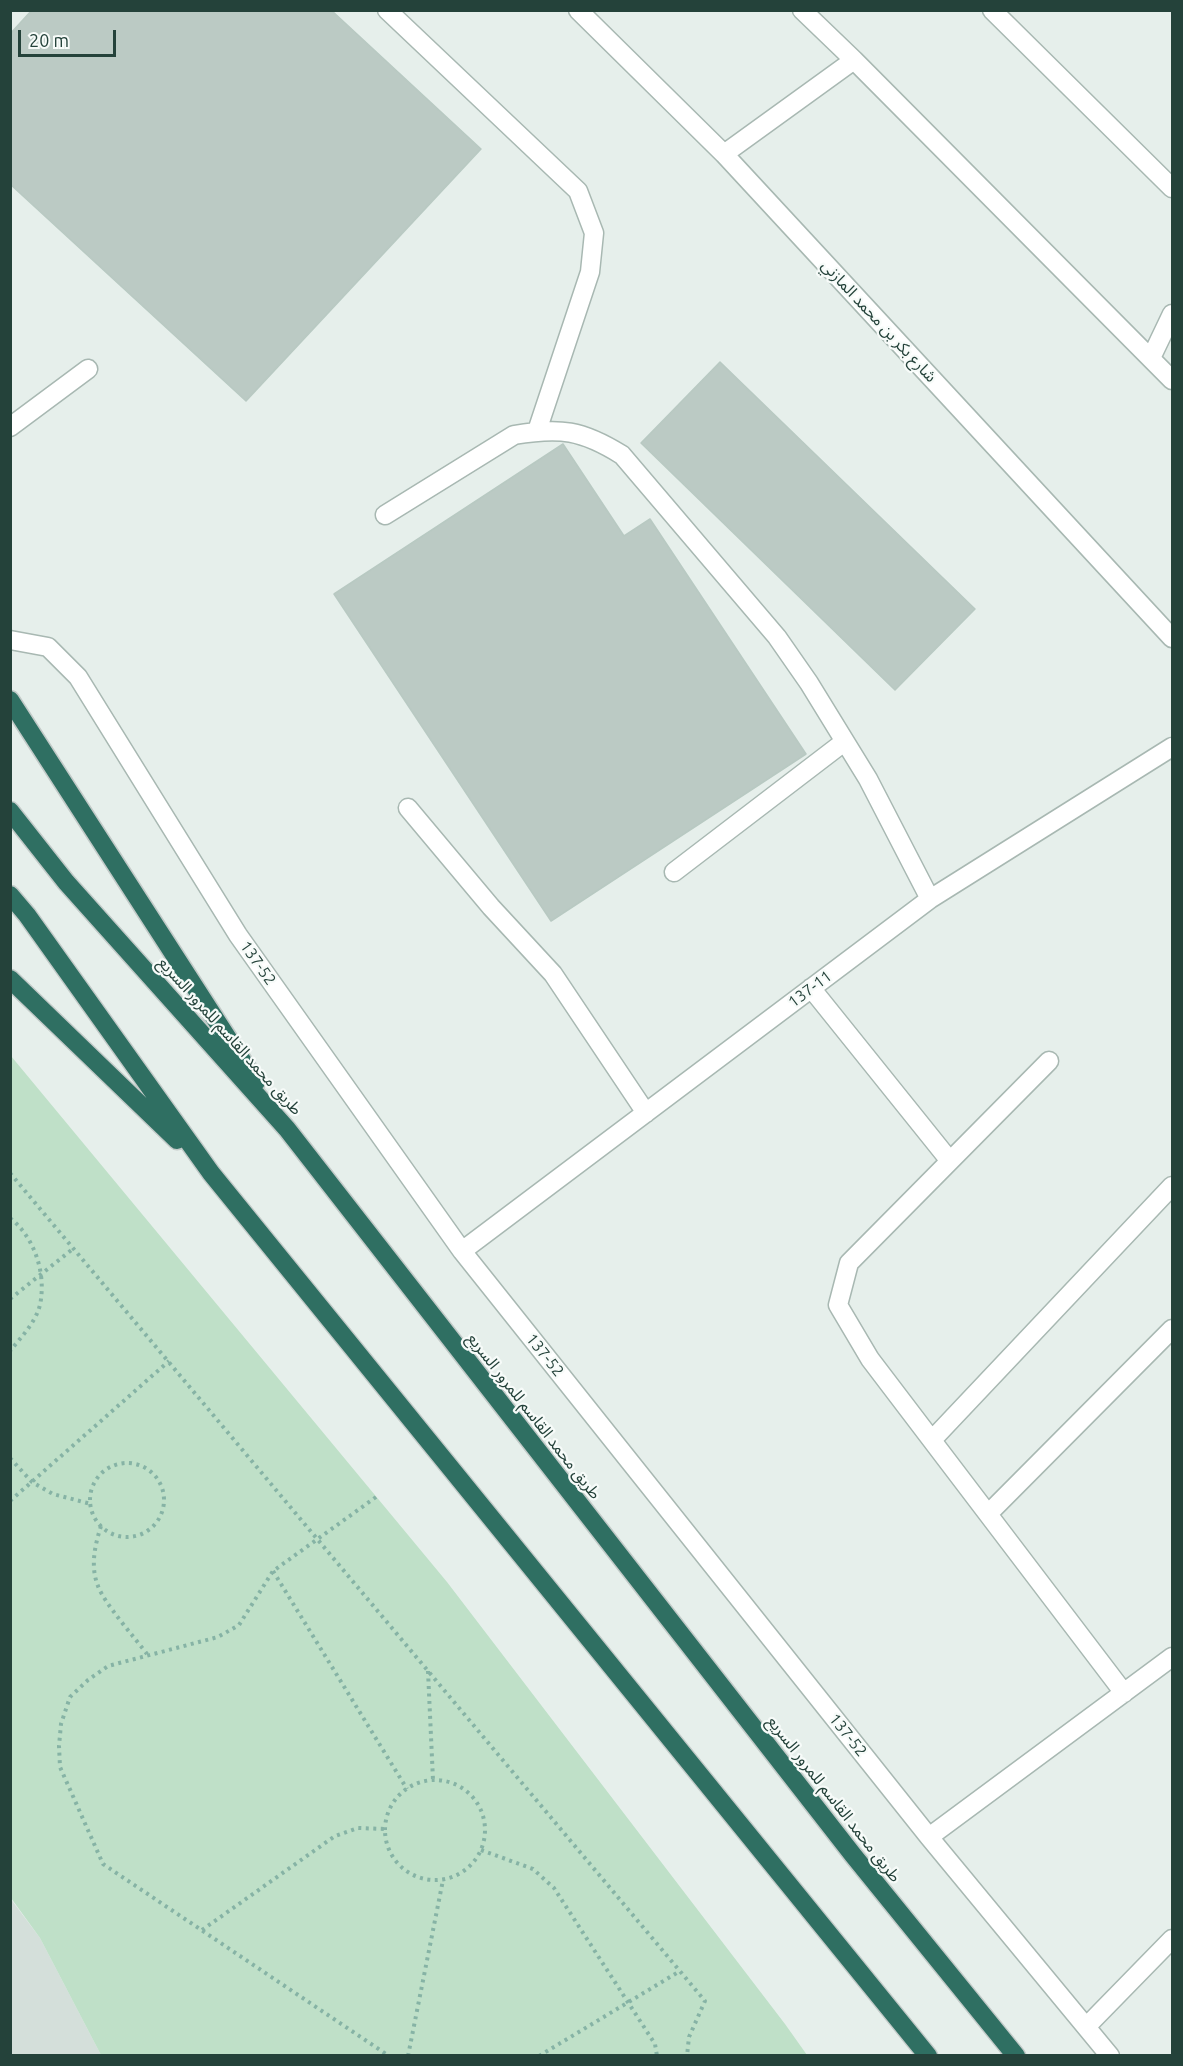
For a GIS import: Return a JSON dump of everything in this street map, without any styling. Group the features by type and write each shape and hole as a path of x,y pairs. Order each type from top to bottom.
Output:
{"highway":[{"path":"10,700 287,1129"},
{"name":"طريق محمد القاسم للمرور السريع","path":"10,811 66,882 287,1129 846,1846 1016,2055"},
{"path":"10,895 27,915 211,1173 928,2055"},
{"path":"10,979 211,1173"}],"street":[{"path":"387,10 578,191 594,233 590,272 537,431"},
{"name":"شارع بكر بن محمد المازني","path":"578,10 724,154 1173,638"},
{"path":"802,10 1173,380"},
{"path":"992,10 1173,188"},
{"path":"724,154 854,60"},
{"path":"1151,358 1173,314"},
{"path":"10,427 88,369"},
{"path":"385,515 514,435 537,431 562,431 588,436 622,455 777,637 810,683 868,779 930,899"},
{"name":"137-52","path":"12,636 48,647 78,677 238,935 462,1251 929,1837 1110,2055"},
{"path":"674,872 844,742"},
{"name":"137-11","path":"462,1251 930,899 1173,747"},
{"path":"408,808 491,907 553,974 646,1113"},
{"path":"811,988 950,1161"},
{"path":"1049,1061 849,1263 838,1305 870,1359 1124,1693"},
{"path":"932,1440 1173,1186"},
{"path":"988,1514 1173,1329"},
{"path":"929,1837 1173,1657"},
{"path":"1087,2026 1173,1939"}],"path":[{"path":"10,1173 705,2001 689,2037 687,2055"},
{"path":"10,1218 34,1248 40,1275 41,1300 30,1326 10,1352"},
{"path":"10,1299 74,1248"},
{"path":"10,1501 169,1361"},
{"path":"10,1458 32,1482 53,1494 91,1504"},
{"path":"128,1463 150,1470 158,1479 163,1490 164,1502 159,1519 146,1532 135,1535 123,1536 112,1533 101,1526 94,1516 91,1504 91,1491 96,1480 115,1465 128,1463"},
{"path":"376,1497 273,1571 239,1625 218,1637 108,1666 88,1680 70,1697 61,1724 59,1746 60,1767 103,1864 389,2055"},
{"path":"101,1526 95,1544 93,1566 98,1587 147,1655"},
{"path":"273,1571 407,1789"},
{"path":"428,1670 433,1780"},
{"path":"433,1780 450,1782 465,1790 476,1802 483,1817 485,1833 481,1850 472,1864 458,1874 443,1879 426,1879 398,1864 389,1850 385,1828 386,1818 392,1804 403,1791 417,1783 433,1780"},
{"path":"202,1930 335,1836 358,1828 385,1828"},
{"path":"481,1850 533,1869 554,1888 655,2044 657,2055"},
{"path":"408,2055 443,1879"},
{"path":"539,2055 680,1971"}],"shaded area":[{"path":"10,1898 40,1938 101,2055 11,2055"}],"green space":[{"path":"11,1056 447,1582 807,2055 101,2055 40,1938 11,1898"}],"building":[{"path":"32,10 331,10 481,149 246,401 10,184 10,34"},
{"path":"720,362 975,609 895,690 641,443"},
{"path":"563,444 624,536 650,519 806,754 551,921 334,594"}]}
